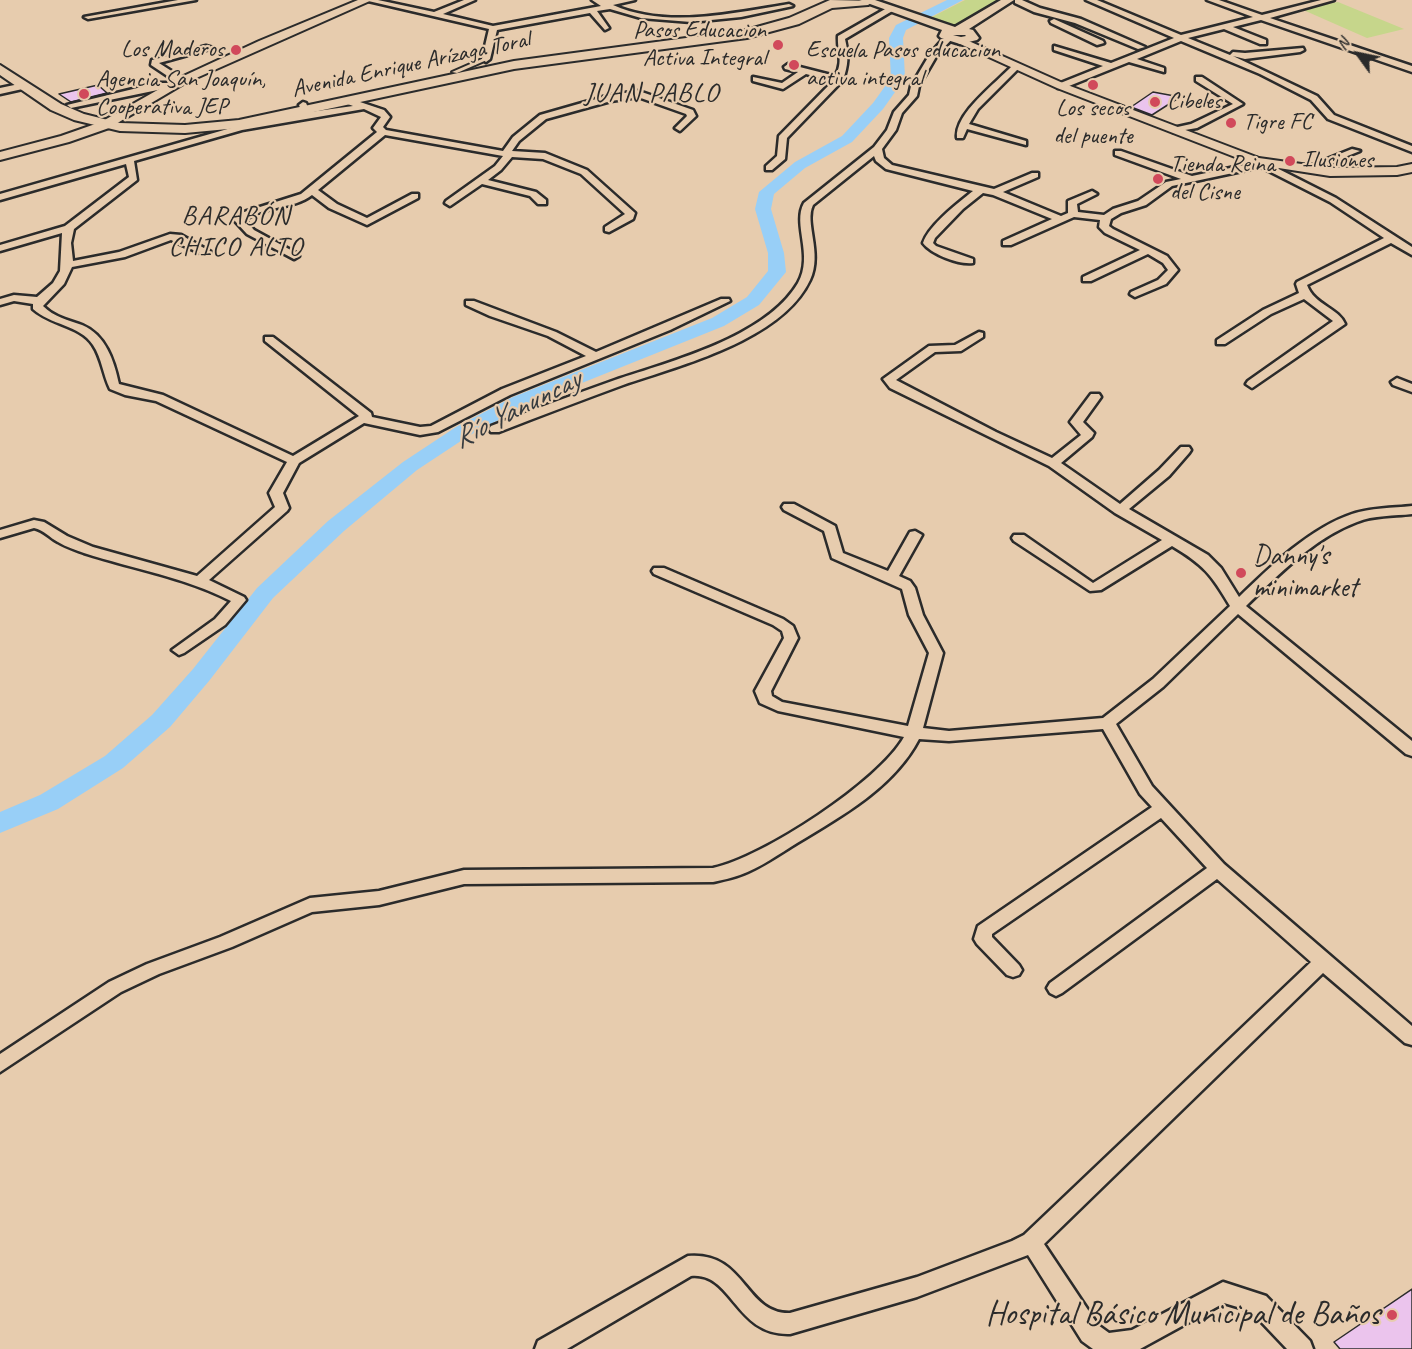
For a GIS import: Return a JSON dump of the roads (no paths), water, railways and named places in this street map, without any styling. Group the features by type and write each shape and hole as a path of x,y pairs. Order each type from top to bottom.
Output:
{"main road":[{"path":"833,2 866,0 934,25 956,39"},
{"path":"956,39 1016,0"},
{"path":"956,39 1016,0"},
{"name":"Avenida Enrique Arízaga Toral","path":"305,110 455,72 518,60 688,40 743,30 789,18 833,2"},
{"name":"Avenida Enrique Arízaga Toral","path":"0,69 56,107 79,117 139,129 184,129 239,124 514,65 738,36 794,21 833,2"},
{"name":"Avenida Enrique Arízaga Toral","path":"0,57 71,105 110,123"}],"street":[{"path":"88,17 192,0"},
{"path":"0,156 65,139 110,123 177,84 262,43 367,0 493,28 592,10 602,4 631,0"},
{"path":"434,15 471,0"},
{"path":"1016,0 1084,37 1100,43"},
{"path":"1090,0 1183,37 1305,92 1322,103 1325,112 1331,117 1412,149"},
{"path":"1211,0 1412,69"},
{"path":"1061,86 1183,37 1330,0"},
{"path":"602,4 638,16 667,18 760,11 789,6"},
{"path":"592,10 605,28"},
{"path":"769,168 782,157 782,138 788,130 805,116 839,80 844,69 845,56 841,38 890,10"},
{"path":"1037,10 1070,18 1141,46"},
{"path":"1224,26 1263,42"},
{"path":"455,72 486,59 493,28"},
{"path":"956,39 964,47 983,50"},
{"path":"956,39 983,50 1016,68 1260,163 1333,200 1412,252"},
{"path":"495,429 710,350 766,320 787,305 804,283 809,267 809,237 803,215 808,203 877,149 891,130 898,112 913,96 915,86 934,54 956,39"},
{"path":"177,84 155,65 155,62 209,48"},
{"path":"1057,48 1112,66"},
{"path":"1219,53 1245,56 1299,50"},
{"path":"1130,59 1161,70"},
{"path":"788,67 839,80"},
{"path":"960,136 962,125 969,113 1016,68"},
{"path":"756,79 783,86 804,72"},
{"path":"1176,130 1194,126 1239,104 1200,79"},
{"path":"71,105 177,84"},
{"path":"0,91 24,86"},
{"path":"450,203 498,168 516,139 543,117 610,98 639,94 690,112 692,116 680,128"},
{"path":"348,101 365,106 387,117 380,122 378,128 383,132 507,154 545,156 584,172 630,213 628,217 609,229"},
{"path":"0,197 305,110 365,106"},
{"path":"962,125 1023,143"},
{"path":"294,256 284,247 250,231 240,220 248,213 294,201 312,190 383,132"},
{"path":"877,149 879,159 889,167 995,192 1060,219"},
{"path":"1307,169 1355,151"},
{"path":"1177,182 1117,155 1194,179"},
{"path":"0,248 69,228 135,178 129,162"},
{"path":"1007,243 1073,214 1106,218 1117,211 1142,203 1161,188 1177,182 1260,163 1355,173 1412,168"},
{"path":"995,192 1035,175"},
{"path":"481,181 522,191 542,202"},
{"path":"312,190 333,206 367,222 415,196"},
{"path":"969,261 932,248 928,243 930,237 959,207 981,190"},
{"path":"1073,214 1072,203 1092,194"},
{"path":"1106,218 1104,227 1109,231 1148,250 1172,265 1173,270 1162,282 1135,294"},
{"path":"69,228 64,240 67,265 62,281 56,289 39,301 37,307 43,314 91,335 109,364 114,386 120,390 159,398 294,461"},
{"path":"67,265 121,255 170,237 177,237 206,252"},
{"path":"1252,384 1287,357 1339,324 1338,320 1322,311 1306,294 1301,284 1390,238"},
{"path":"1087,279 1148,250"},
{"path":"1221,342 1267,312 1306,294"},
{"path":"0,302 14,298 39,301"},
{"path":"362,419 420,431 434,429 506,392 666,328 725,301"},
{"path":"470,303 494,314 552,334 594,356"},
{"path":"979,334 957,349 933,348 888,379 894,385 992,435 1053,463 1120,510 1203,558 1216,571 1238,607 1412,750"},
{"path":"199,582 282,508 276,493 294,461 367,416 269,339"},
{"path":"1397,382 1412,388"},
{"path":"1053,463 1086,437 1088,433 1086,429 1076,422 1095,397"},
{"path":"1120,510 1164,473 1185,450"},
{"path":"0,1064 115,987 153,969 226,942 310,905 379,898 473,877 713,875 736,870 837,811 876,781 904,752 914,733 936,653 934,645 917,618 911,591 905,584 837,555 830,529 789,507"},
{"path":"659,571 778,622 788,629 791,638 763,691 765,699 778,706 914,733 949,736 1107,723 1158,683 1267,578 1326,531 1356,517 1412,510"},
{"path":"0,534 34,524 44,526 62,539 88,550 145,564 233,595 239,600 214,627 179,650"},
{"path":"891,578 915,536"},
{"path":"1019,538 1090,587 1096,587 1171,540"},
{"path":"1107,723 1146,789 1218,868 1412,1038"},
{"path":"1012,970 983,939 984,931 1162,809"},
{"path":"1056,988 1218,868"},
{"path":"546,1349 688,1266 700,1263 718,1269 762,1317 777,1324 794,1323 917,1287 1019,1249 1031,1242 1323,962"},
{"path":"1031,1242 1053,1272 1090,1333 1106,1345 1135,1340 1223,1292 1258,1303 1302,1349"}],"waterway":[{"name":"Río Yanuncay","path":"0,823 49,802 114,762 161,721 201,675 265,593 336,526 410,466 463,431 520,401 718,322 753,301 777,272 776,253 763,209 767,192 800,165 847,139 878,106 898,78 896,38 901,28 957,0"}],"place":[{"name":"Pasos Educacion Activa Integral","path":"778,45"},
{"name":"Los Maderos","path":"236,50"},
{"name":"Escuela Pasos educacion activa integral","path":"794,65"},
{"name":"Los secos del puente","path":"1093,85"},
{"name":"Agencia San Joaquín, Cooperativa JEP","path":"84,94"},
{"name":"Cibeles","path":"1155,102"},
{"name":"Tigre FC","path":"1231,123"},
{"name":"Ilusiones","path":"1290,161"},
{"name":"Tienda Reina del Cisne","path":"1158,179"},
{"name":"Danny's minimarket","path":"1241,573"},
{"name":"Hospital Básico Municipal de Baños","path":"1392,1315"}],"district":[{"name":"JUAN PABLO","path":"652,94"},
{"name":"BARABÓN CHICO ALTO","path":"236,232"}]}
